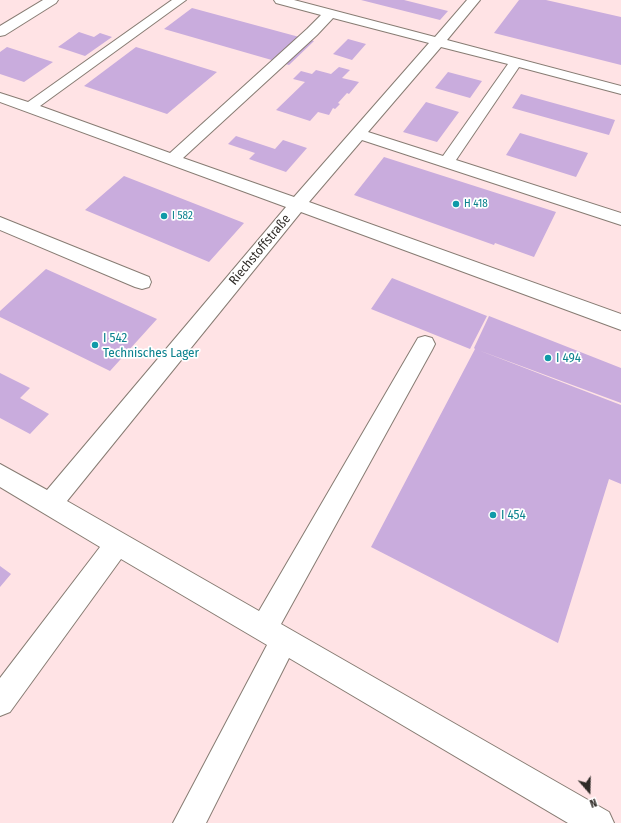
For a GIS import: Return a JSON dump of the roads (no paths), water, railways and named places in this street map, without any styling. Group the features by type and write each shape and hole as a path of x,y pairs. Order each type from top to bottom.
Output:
{"street":[{"path":"30,107 180,0"},
{"path":"280,0 441,38 516,62 621,90"},
{"name":"Riechstoffstraße","path":"50,504 298,204 474,0"},
{"path":"28,2 47,3"},
{"path":"0,32 47,3"},
{"path":"172,159 312,32 330,13"},
{"path":"447,162 516,62"},
{"path":"0,97 621,322"},
{"path":"358,134 621,219"},
{"path":"0,223 142,282"},
{"path":"189,823 274,634 425,344"},
{"path":"0,475 598,823"},
{"path":"0,702 118,543"}],"place":[{"name":"H 418","path":"456,204"},
{"name":"I 582","path":"164,216"},
{"name":"I 542 Technisches Lager","path":"95,345"},
{"name":"I 494","path":"548,358"},
{"name":"I 454","path":"493,515"}]}
